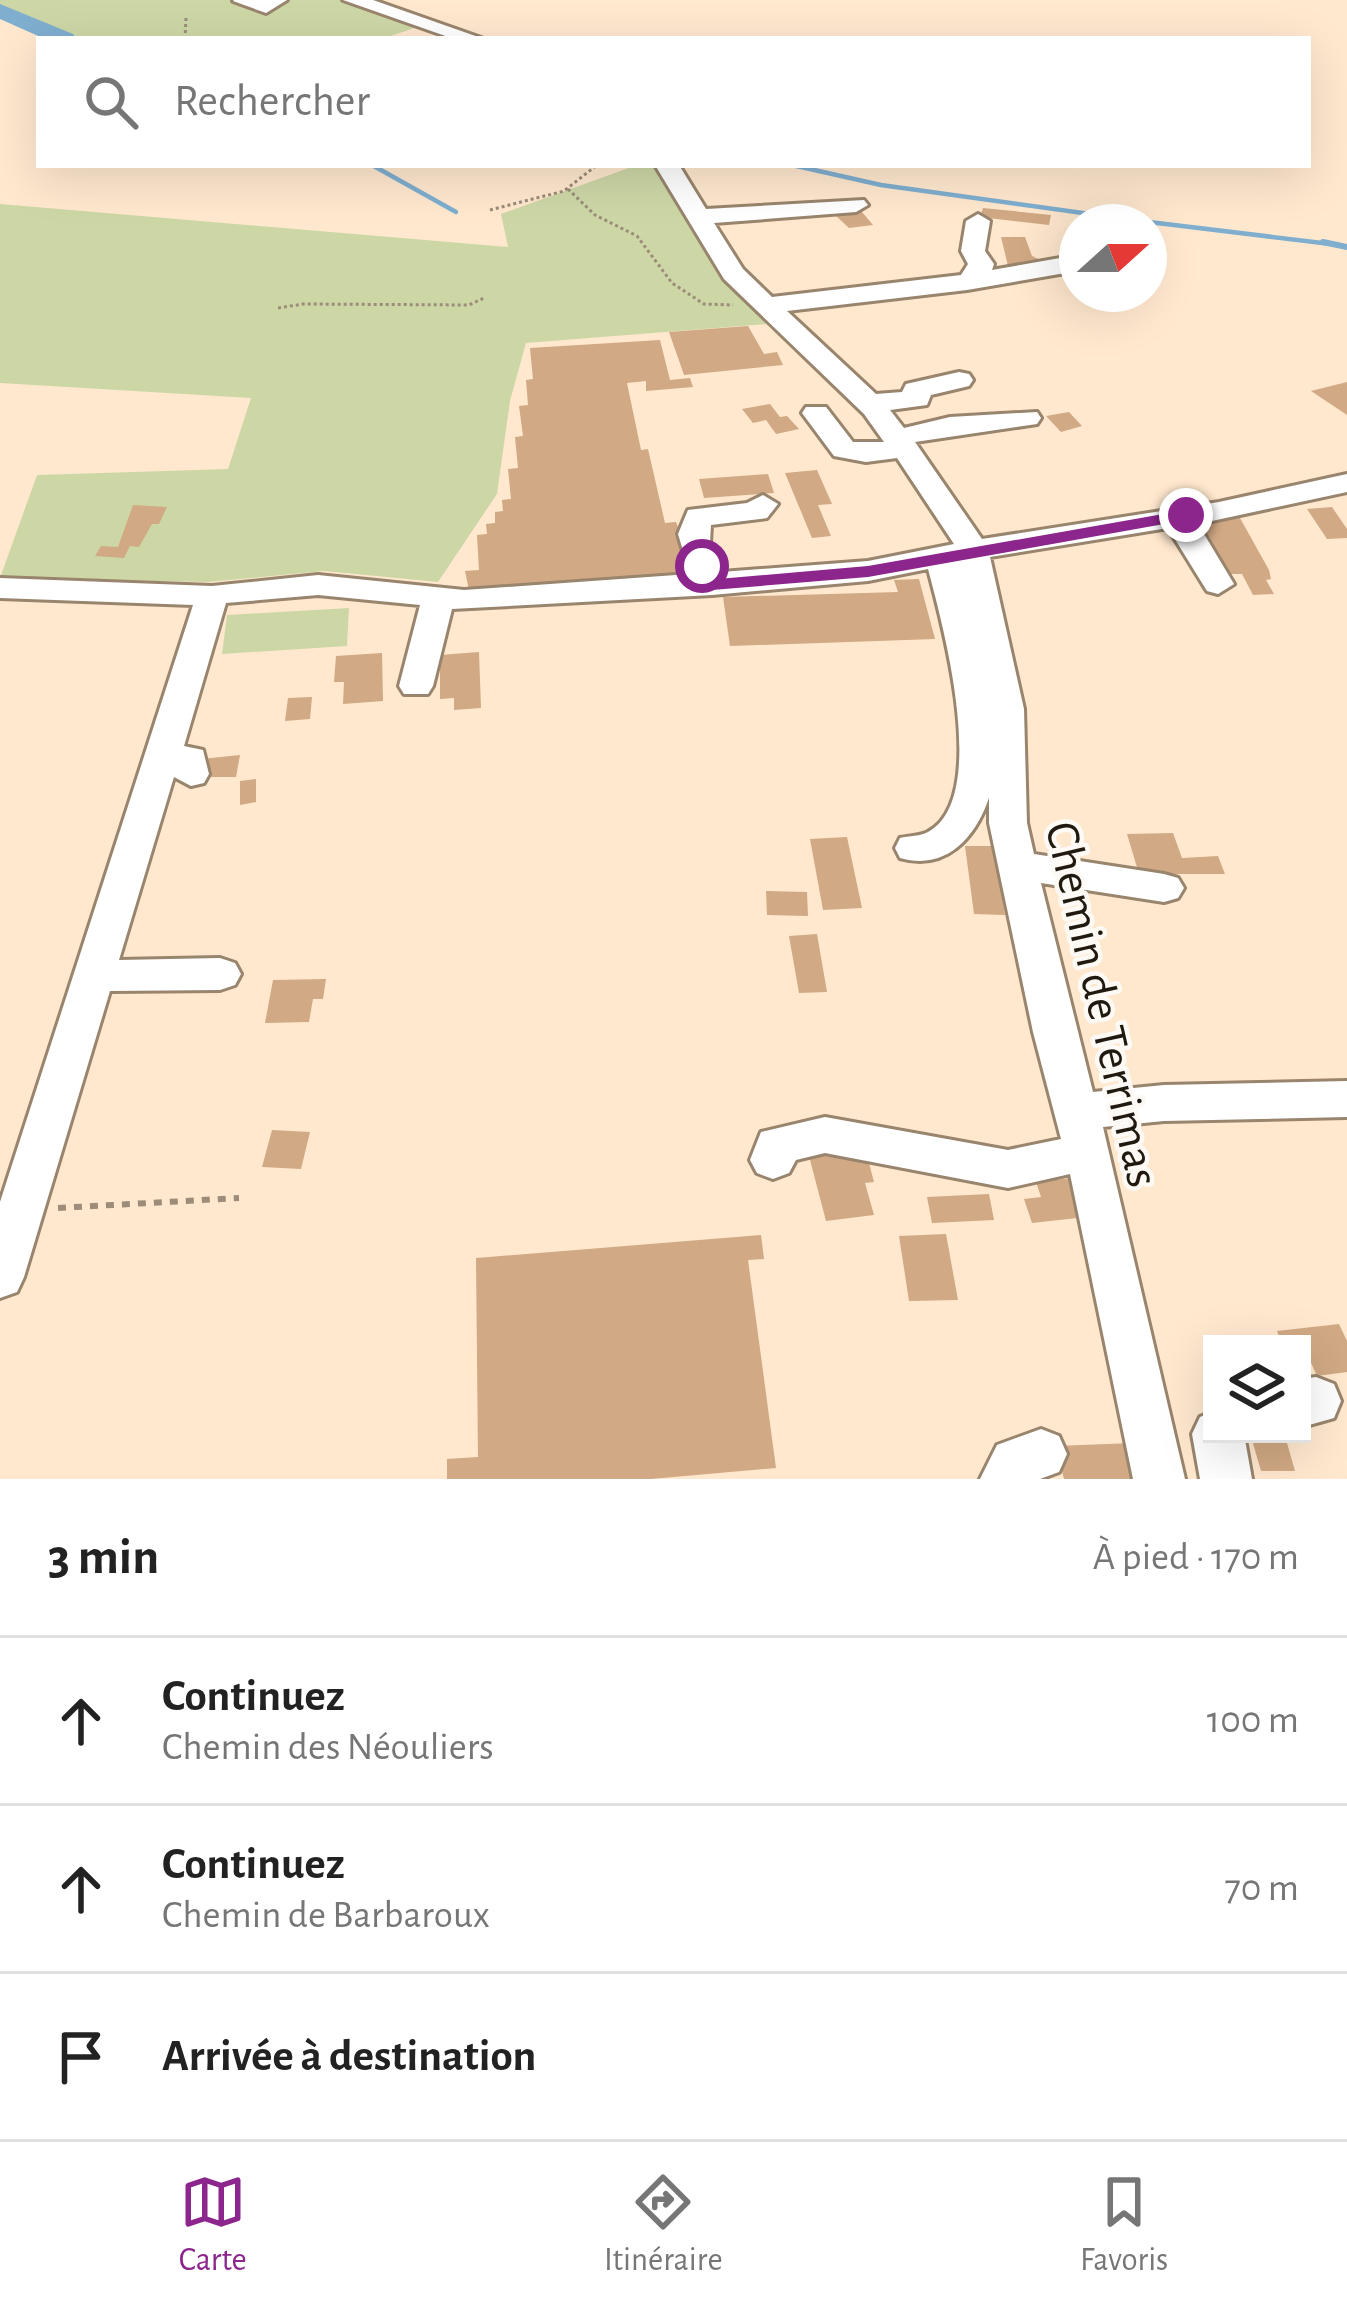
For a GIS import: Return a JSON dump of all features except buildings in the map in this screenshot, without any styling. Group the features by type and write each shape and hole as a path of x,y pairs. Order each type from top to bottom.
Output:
{"street":[{"path":"243,1 266,7 278,0"},
{"path":"352,0 463,36"},
{"path":"399,36 431,26"},
{"path":"669,168 733,274 869,404 900,443 957,553 972,671 975,754 965,814 940,844 914,848"},
{"path":"699,217 856,205"},
{"path":"968,282 977,277 980,264 974,251 978,221"},
{"path":"761,303 968,282 1059,266"},
{"path":"869,404 917,399 916,390 959,380"},
{"path":"816,413 844,450 866,453 950,426 1027,418"},
{"path":"0,588 212,596 266,586 319,585 438,598 497,599 712,585 868,572 1174,517 1295,508 1347,483"},
{"path":"712,585 693,543 694,524 699,517 756,511 763,504"},
{"path":"1174,517 1192,536 1218,584"},
{"name":"Chemin de Terrimas","path":"957,553 1006,709 1008,823 1159,1479"},
{"path":"0,1277 93,976 177,764 212,596"},
{"path":"416,686 438,598"},
{"path":"1017,866 1164,888"},
{"path":"93,976 220,974"},
{"path":"772,1160 777,1145 825,1135 890,1142 1008,1169 1081,1132 1163,1103 1347,1099"},
{"path":"1220,1443 1226,1479"}],"path":[{"path":"184,36 186,18"},
{"path":"490,210 568,189 593,168"},
{"path":"568,189 595,215 637,236 673,283 704,304 761,303"},
{"path":"278,308 303,304 469,305 484,298"},
{"path":"22,1209 239,1198"}],"green space":[{"path":"0,0 345,0 421,26 390,36 69,36 0,8"},
{"path":"629,168 659,168 711,259 767,324 526,343 510,401 497,494 438,582 324,571 208,582 0,578 37,475 228,469 251,398 0,383 0,204 508,247 501,214"},
{"path":"349,608 347,646 222,654 227,615"}],"waterway":[{"path":"0,11 58,36"},
{"path":"377,168 456,212"},
{"path":"805,168 881,185 1059,210"},
{"path":"1167,224 1335,245"},
{"path":"1323,242 1335,245"},
{"path":"1335,245 1347,247"}],"route":[{"path":"702,566 712,585 868,572 1186,515"}]}
